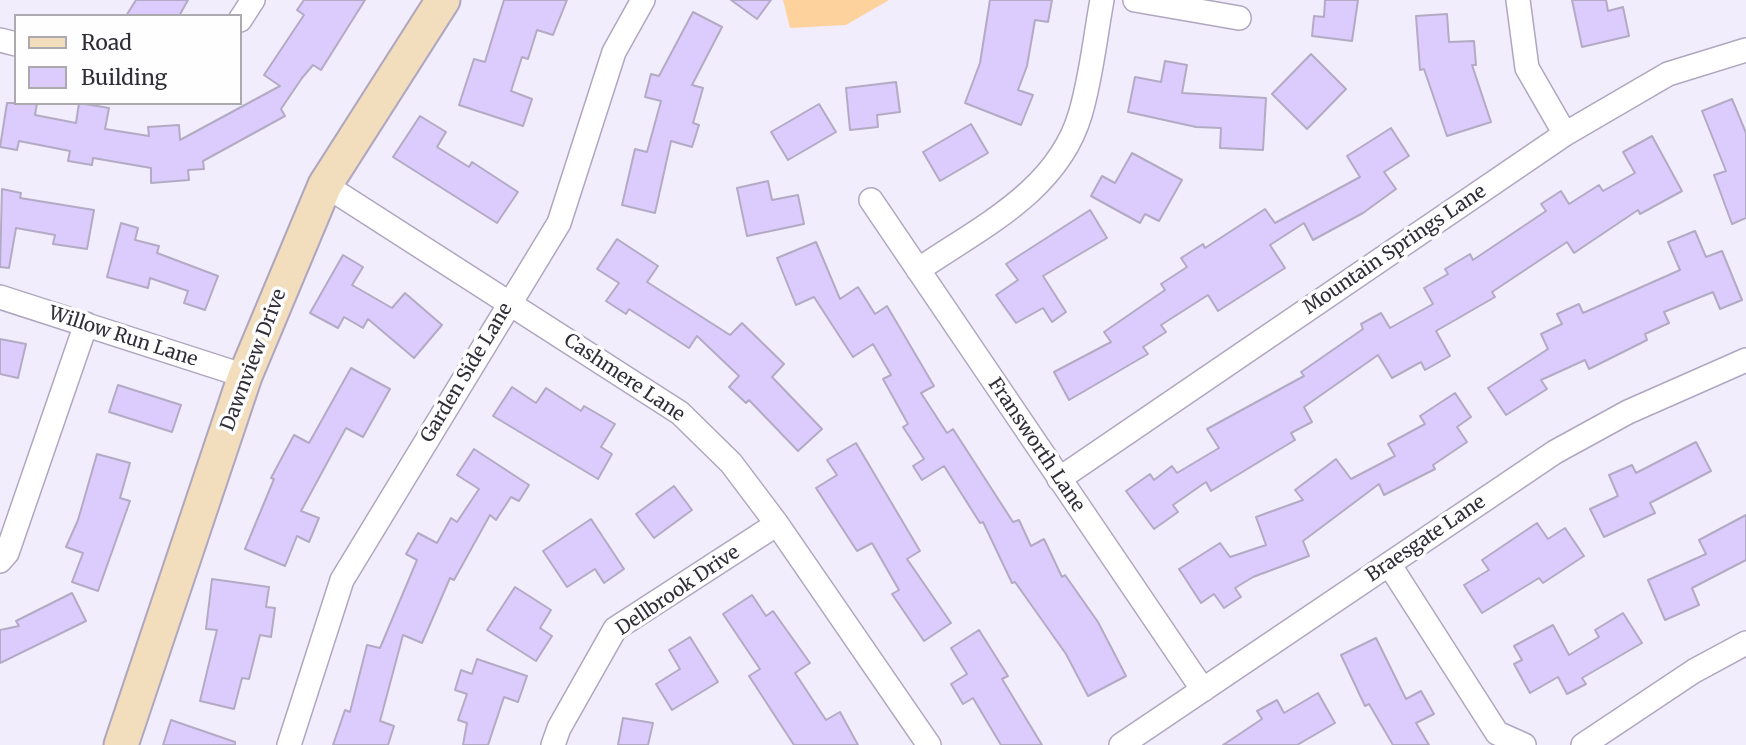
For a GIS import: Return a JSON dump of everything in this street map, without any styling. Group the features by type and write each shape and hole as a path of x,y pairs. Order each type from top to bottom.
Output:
{"street":[{"path":"242,17 253,0"},
{"name":"Dawnview Drive","path":"121,745 245,376 324,185 443,0"},
{"name":"Garden Side Lane","path":"289,745 342,580 559,223 614,52 643,0"},
{"path":"918,270 1027,196 1059,162 1080,116 1102,0"},
{"path":"1135,0 1239,18"},
{"path":"1518,0 1527,68 1565,134"},
{"name":"Mountain Springs Lane","path":"1059,479 1565,134 1668,74 1746,50"},
{"name":"Cashmere Lane","path":"324,185 510,301 680,413 731,463 777,524 929,745"},
{"name":"Fransworth Lane","path":"870,201 1203,690"},
{"name":"Willow Run Lane","path":"0,298 245,376"},
{"path":"0,561 7,553 86,324"},
{"name":"Braesgate Lane","path":"1121,745 1555,452 1628,412 1746,360"},
{"name":"Dellbrook Drive","path":"554,745 559,728 615,629 777,524"},
{"path":"1389,564 1497,733 1524,745"},
{"path":"1583,745 1693,671 1746,643"}],"shaded area":[{"path":"783,0 889,0 846,25 790,28"}],"building":[{"path":"136,0 188,0 180,14 127,14"},
{"path":"304,0 365,0 321,70 313,65 302,78 281,109 285,116 203,161 204,169 188,170 189,180 151,183 151,168 93,158 92,165 68,161 70,151 19,141 17,150 0,147 7,103 37,105 35,115 76,123 79,105 109,108 105,129 149,136 148,127 179,125 180,140 280,86 264,75 304,15 297,10"},
{"path":"504,0 567,0 553,35 537,30 528,59 522,57 511,91 532,99 523,126 459,105 474,59 485,62"},
{"path":"731,0 771,0 757,19"},
{"path":"990,0 1052,0 1048,22 1035,20 1027,66 1018,90 1033,95 1021,125 965,103 980,63"},
{"path":"1325,0 1358,0 1352,41 1312,36 1314,16 1324,17"},
{"path":"1572,0 1606,0 1608,11 1623,7 1629,36 1582,47"},
{"path":"693,12 722,27 692,85 703,88 693,123 699,125 692,147 671,141 655,213 622,205 635,149 647,152 661,101 645,97 651,74 659,76"},
{"path":"1447,14 1449,42 1474,41 1476,65 1472,65 1491,122 1447,136 1424,69 1420,70 1416,16"},
{"path":"1311,54 1346,89 1307,129 1272,94"},
{"path":"1165,61 1187,65 1182,93 1266,98 1263,150 1220,148 1221,128 1196,127 1128,112 1135,77 1161,82"},
{"path":"896,82 900,112 877,115 878,127 850,130 846,88"},
{"path":"1732,99 1746,133 1746,218 1732,224 1714,175 1726,171 1702,111"},
{"path":"819,104 836,132 788,160 771,132"},
{"path":"420,116 446,132 437,147 469,167 472,162 518,192 497,223 393,157"},
{"path":"971,124 988,153 940,181 923,152"},
{"path":"1391,128 1409,156 1384,172 1396,189 1363,213 1313,240 1304,223 1270,245 1285,268 1218,311 1208,295 1161,325 1166,332 1143,347 1148,354 1069,400 1054,372 1111,342 1104,332 1165,290 1161,284 1187,267 1181,258 1203,244 1205,248 1265,209 1275,223 1360,177 1347,156"},
{"path":"1652,136 1682,191 1640,214 1638,210 1574,253 1567,242 1492,292 1495,297 1436,331 1450,356 1425,370 1421,362 1392,378 1378,355 1304,407 1312,422 1291,433 1295,440 1211,491 1206,482 1173,505 1178,512 1154,529 1126,491 1150,474 1154,480 1172,466 1177,473 1219,448 1207,429 1304,376 1301,372 1363,329 1361,324 1381,313 1390,328 1433,304 1424,288 1448,274 1445,269 1470,254 1473,260 1546,211 1541,204 1561,191 1569,204 1599,185 1603,191 1635,173 1623,152"},
{"path":"1132,153 1182,180 1159,221 1145,214 1140,223 1091,196 1102,176 1115,183"},
{"path":"768,181 772,200 798,195 804,224 747,236 737,188"},
{"path":"2,189 21,193 20,198 94,210 87,249 53,244 55,235 16,228 9,268 0,267"},
{"path":"1090,210 1107,238 1043,276 1066,312 1052,322 1043,308 1016,323 996,295 1018,280 1006,264"},
{"path":"121,223 138,228 135,240 159,246 157,253 218,276 205,310 184,303 188,291 150,278 148,288 107,277"},
{"path":"1695,231 1706,257 1722,251 1742,300 1720,309 1713,292 1664,312 1669,323 1645,334 1647,340 1589,369 1585,360 1541,380 1547,389 1506,415 1488,388 1548,349 1541,334 1562,324 1557,314 1579,304 1583,313 1680,270 1668,242"},
{"path":"617,239 658,266 647,282 730,335 742,323 784,364 772,377 822,429 798,451 749,400 746,403 729,387 739,376 697,336 689,348 629,309 626,314 606,301 619,283 597,269"},
{"path":"816,242 840,299 858,287 875,314 887,306 934,386 921,393 947,433 953,429 1013,522 1019,520 1031,546 1044,539 1062,577 1065,575 1098,622 1126,676 1088,696 1066,654 1015,582 1012,583 983,522 980,523 944,466 922,480 913,466 924,459 903,427 908,424 883,379 891,375 873,344 853,357 814,297 796,305 777,258"},
{"path":"343,255 363,267 352,285 392,308 405,293 442,325 414,358 368,319 363,328 344,317 338,328 310,313"},
{"path":"0,339 26,344 18,378 0,374"},
{"path":"351,368 390,389 363,437 346,428 301,511 319,518 309,542 297,536 285,566 245,549 274,479 271,478 294,435 309,443"},
{"path":"118,385 181,405 172,432 109,412"},
{"path":"512,387 536,403 546,388 581,411 584,406 615,424 601,447 612,454 598,479 493,416"},
{"path":"1455,393 1471,417 1457,427 1467,442 1433,465 1435,469 1384,495 1379,484 1303,541 1309,556 1253,577 1235,588 1241,597 1224,608 1214,594 1201,603 1179,569 1220,543 1230,557 1266,545 1256,517 1303,500 1295,490 1336,459 1351,479 1395,456 1388,444 1425,424 1420,416"},
{"path":"1696,442 1711,471 1650,503 1655,513 1604,537 1590,509 1618,496 1609,475 1632,465 1636,473"},
{"path":"856,443 920,551 907,559 951,623 924,641 892,594 899,590 872,543 857,551 816,488 837,475 827,460"},
{"path":"474,449 529,485 519,501 511,497 496,520 490,515 454,580 450,578 422,643 403,635 380,721 394,726 388,745 333,745 345,710 350,712 367,645 380,648 417,560 406,554 418,533 437,543 451,518 457,522 479,489 457,475"},
{"path":"97,454 130,463 120,498 130,501 98,591 72,582 83,553 66,547 78,520"},
{"path":"674,486 692,510 654,538 636,514"},
{"path":"1746,515 1746,560 1692,588 1699,605 1665,620 1648,580 1706,554 1699,540"},
{"path":"591,519 624,569 604,583 595,569 567,587 543,551"},
{"path":"1537,523 1548,539 1565,528 1584,556 1543,583 1539,578 1482,613 1464,585 1489,570 1482,560"},
{"path":"212,579 269,587 266,607 275,608 271,637 260,635 249,679 242,678 234,709 200,701 217,630 206,629"},
{"path":"515,587 551,610 540,628 552,636 536,661 487,630"},
{"path":"72,593 86,621 0,663 0,630 19,626 16,621"},
{"path":"752,595 766,616 773,611 810,663 795,673 826,720 840,712 858,745 794,745 749,676 760,669 723,614"},
{"path":"1623,613 1642,643 1582,678 1586,684 1567,694 1558,677 1530,693 1514,664 1522,660 1514,646 1553,625 1569,655 1599,637 1595,630"},
{"path":"979,630 1008,676 1002,679 1042,745 1001,745 973,698 963,704 951,684 967,674 951,648"},
{"path":"690,637 718,682 672,710 656,684 680,669 669,650"},
{"path":"1376,638 1406,699 1421,691 1434,714 1416,723 1429,745 1393,745 1369,704 1365,706 1341,655"},
{"path":"477,659 527,676 518,702 504,697 488,745 463,745 467,723 458,720 467,694 455,690 461,670 472,674"},
{"path":"1318,693 1335,723 1297,745 1223,745 1262,719 1257,711 1277,700 1284,713"},
{"path":"623,718 653,723 648,745 618,745"},
{"path":"171,720 235,742 235,745 163,745"}]}
